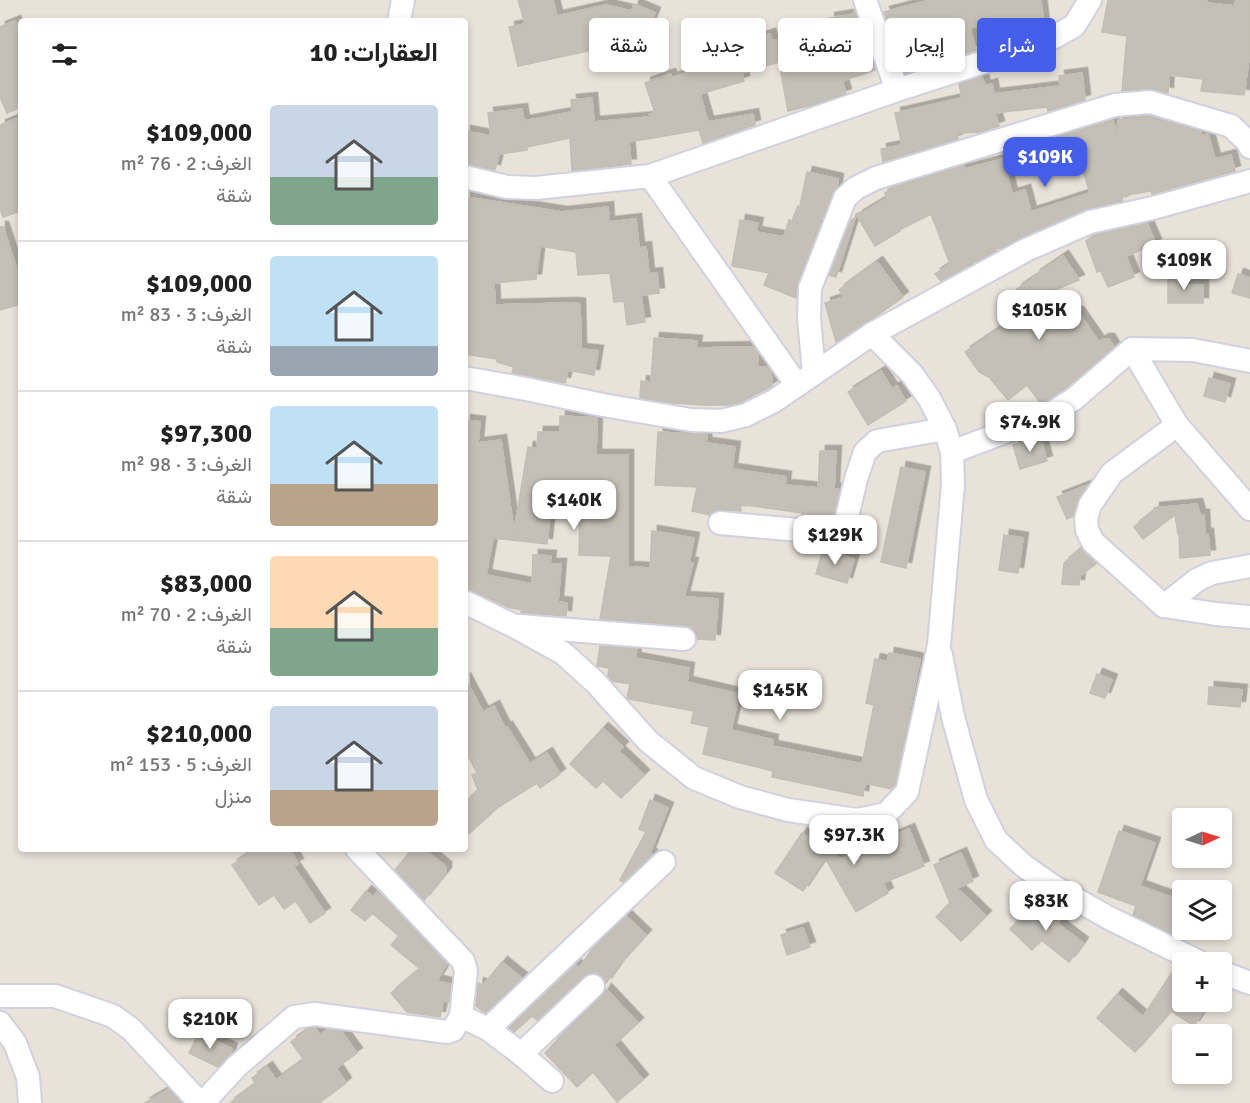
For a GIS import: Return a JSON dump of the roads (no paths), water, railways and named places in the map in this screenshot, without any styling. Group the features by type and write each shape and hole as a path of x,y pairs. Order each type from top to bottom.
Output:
{"street":[{"path":"400,18 403,0"},
{"path":"865,0 897,90"},
{"path":"468,178 507,187 536,188 650,176 897,90 1043,43 1074,26 1090,0"},
{"path":"806,379 810,288 845,198 856,188 876,178 1115,105 1150,102 1231,126 1248,142 1250,147"},
{"path":"650,176 806,379"},
{"path":"468,379 691,420 721,421 746,415 774,401 872,334 1026,250 1090,222 1165,206 1250,181"},
{"path":"468,603 563,653 596,683 648,741 694,778 740,797 788,810 857,820 886,814 907,792 939,645 953,484 952,452 945,429 929,398 912,374 872,334"},
{"path":"952,452 1047,416 1074,399 1132,349 1193,350 1250,361"},
{"path":"1132,349 1177,425 1250,509"},
{"path":"1177,425 1112,473 1090,505 1086,519 1088,530 1093,542 1164,606 1250,617"},
{"path":"720,523 832,533 840,531 845,525 865,452 877,441 945,429"},
{"path":"1164,606 1197,580 1212,573 1250,566"},
{"path":"512,625 684,639"},
{"path":"939,645 953,717 976,800 996,840 1024,866 1050,885 1109,918 1179,952"},
{"path":"0,996 56,996 113,1016 131,1029 202,1103 237,1066 294,1017 315,1014 447,1032 453,1030 461,1016 466,971 463,960 360,852"},
{"path":"488,1029 664,862"},
{"path":"1232,976 1250,983"},
{"path":"521,1054 593,986"},
{"path":"461,1016 488,1029 552,1081"},
{"path":"0,1023 15,1043 28,1077 30,1103"}]}
